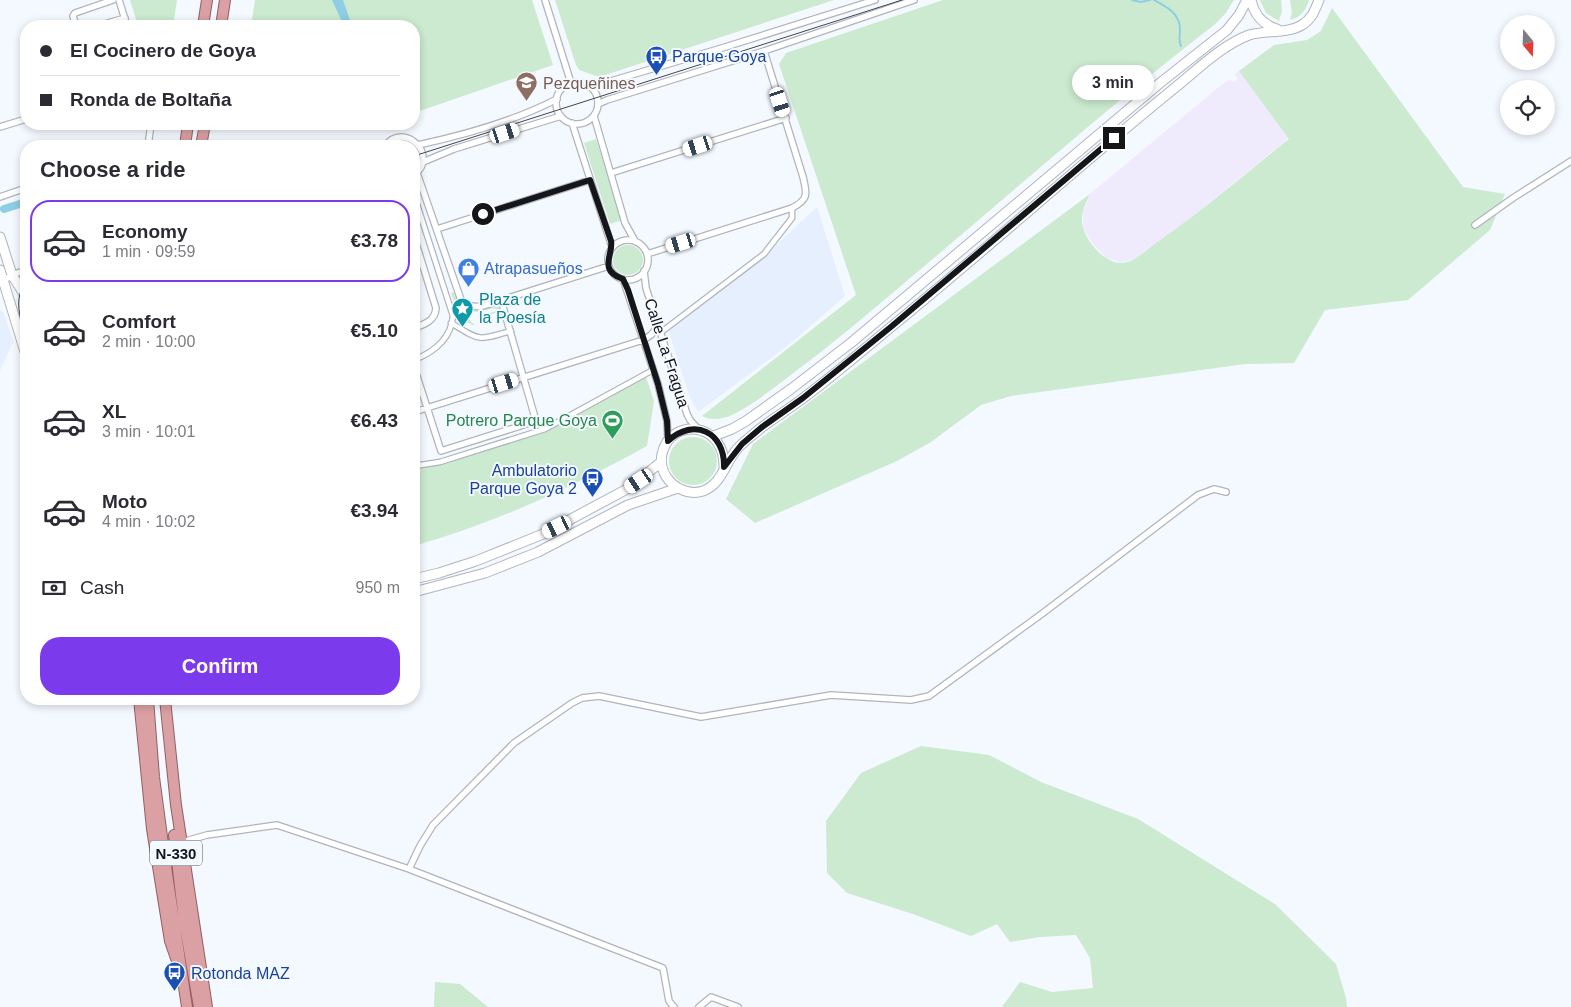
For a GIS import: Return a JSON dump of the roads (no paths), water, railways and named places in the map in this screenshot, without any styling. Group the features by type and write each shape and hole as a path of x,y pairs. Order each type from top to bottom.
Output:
{"highway":[{"path":"204,20 207,0"},
{"path":"222,20 225,0"},
{"path":"140,705 148,807 158,874 170,941 182,974"},
{"name":"N-330","path":"148,705 154,777 188,1007"},
{"name":"N-330","path":"160,705 184,921 199,1007"},
{"path":"166,705 182,842 207,1007"}],"main road":[{"path":"714,436 732,430 746,421 852,342 1160,83 1227,30 1240,15 1247,0"},
{"path":"1251,0 1254,11 1265,23 1285,30"},
{"path":"724,467 723,450 714,436 699,430 682,431 668,441 662,454 661,462 664,473 669,482 678,488 694,492 703,491 717,482 724,467 738,448 762,427 803,398 892,326 1128,126 1215,56 1232,43 1251,35 1266,31 1296,28 1314,14 1318,1"},
{"path":"0,237 12,275 20,288"},
{"path":"0,270 4,295 20,339"},
{"path":"420,577 476,561 542,534 629,488 661,462"},
{"path":"420,590 485,573 538,552 628,505 678,488"}],"street":[{"path":"74,20 73,16 75,13 113,0"},
{"path":"118,20 124,18 119,0"},
{"path":"545,0 572,82"},
{"path":"591,87 875,0"},
{"path":"598,104 764,51 914,0"},
{"path":"647,254 792,208 804,200 807,193 786,118 764,51"},
{"path":"594,116 584,122 572,123 561,116 557,106 557,99 561,90 572,82 583,82 591,87 596,94 598,104 594,116 626,223 635,241"},
{"path":"420,144 526,113 557,99"},
{"path":"423,162 454,148 561,116"},
{"path":"611,173 786,118"},
{"path":"0,127 20,121"},
{"path":"572,123 612,246"},
{"path":"390,140 403,137 411,140"},
{"path":"420,149 423,154 423,162 420,167"},
{"path":"1475,225 1513,198 1571,162"},
{"path":"436,229 590,180"},
{"path":"420,185 461,300 465,304 477,307 609,266"},
{"path":"0,197 20,190"},
{"path":"660,333 764,254 792,218 792,208"},
{"path":"420,214 453,316 452,323 440,345 420,357"},
{"path":"624,240 635,241 642,245 647,254 647,264 644,271 634,278 623,279 615,275 609,266 608,255 612,246 624,240"},
{"path":"420,255 436,304 436,314 430,321 420,325"},
{"name":"Calle La Fragua","path":"644,271 645,283 660,333 687,414 699,430"},
{"path":"2,282 20,272"},
{"name":"Calle La Fragua","path":"623,279 666,415 668,441"},
{"path":"420,387 441,452 536,421 501,300"},
{"path":"452,323 479,339 486,339 511,331"},
{"path":"420,410 643,340 651,335 658,326"},
{"path":"420,465 440,462 545,429 653,370"},
{"path":"409,869 433,825 514,743 572,702 582,698 599,696 700,718 831,695 910,700 929,696 1043,613 1198,495 1214,489 1226,492"},
{"path":"182,842 208,835 277,825 409,869 662,968 669,1001 674,1007"},
{"path":"699,1007 711,997 738,1007"}],"water":[{"path":"332,0 343,0 350,20 341,20"}],"waterway":[{"path":"1132,0 1141,2 1150,0"},
{"path":"1154,0 1172,11 1178,19 1181,46"},
{"path":"4,209 20,204"}],"tram line":[{"path":"420,154 902,0"},
{"path":"20,295 20,316"}],"place":[{"name":"Parque Goya","path":"656,75"},
{"name":"Pezqueñines","path":"527,102"},
{"name":"Atrapasueños","path":"468,287"},
{"name":"Plaza de la Poesía","path":"463,327"},
{"name":"Potrero Parque Goya","path":"613,439"},
{"name":"Ambulatorio Parque Goya 2","path":"593,498"},
{"name":"Rotonda MAZ","path":"175,992"}]}
